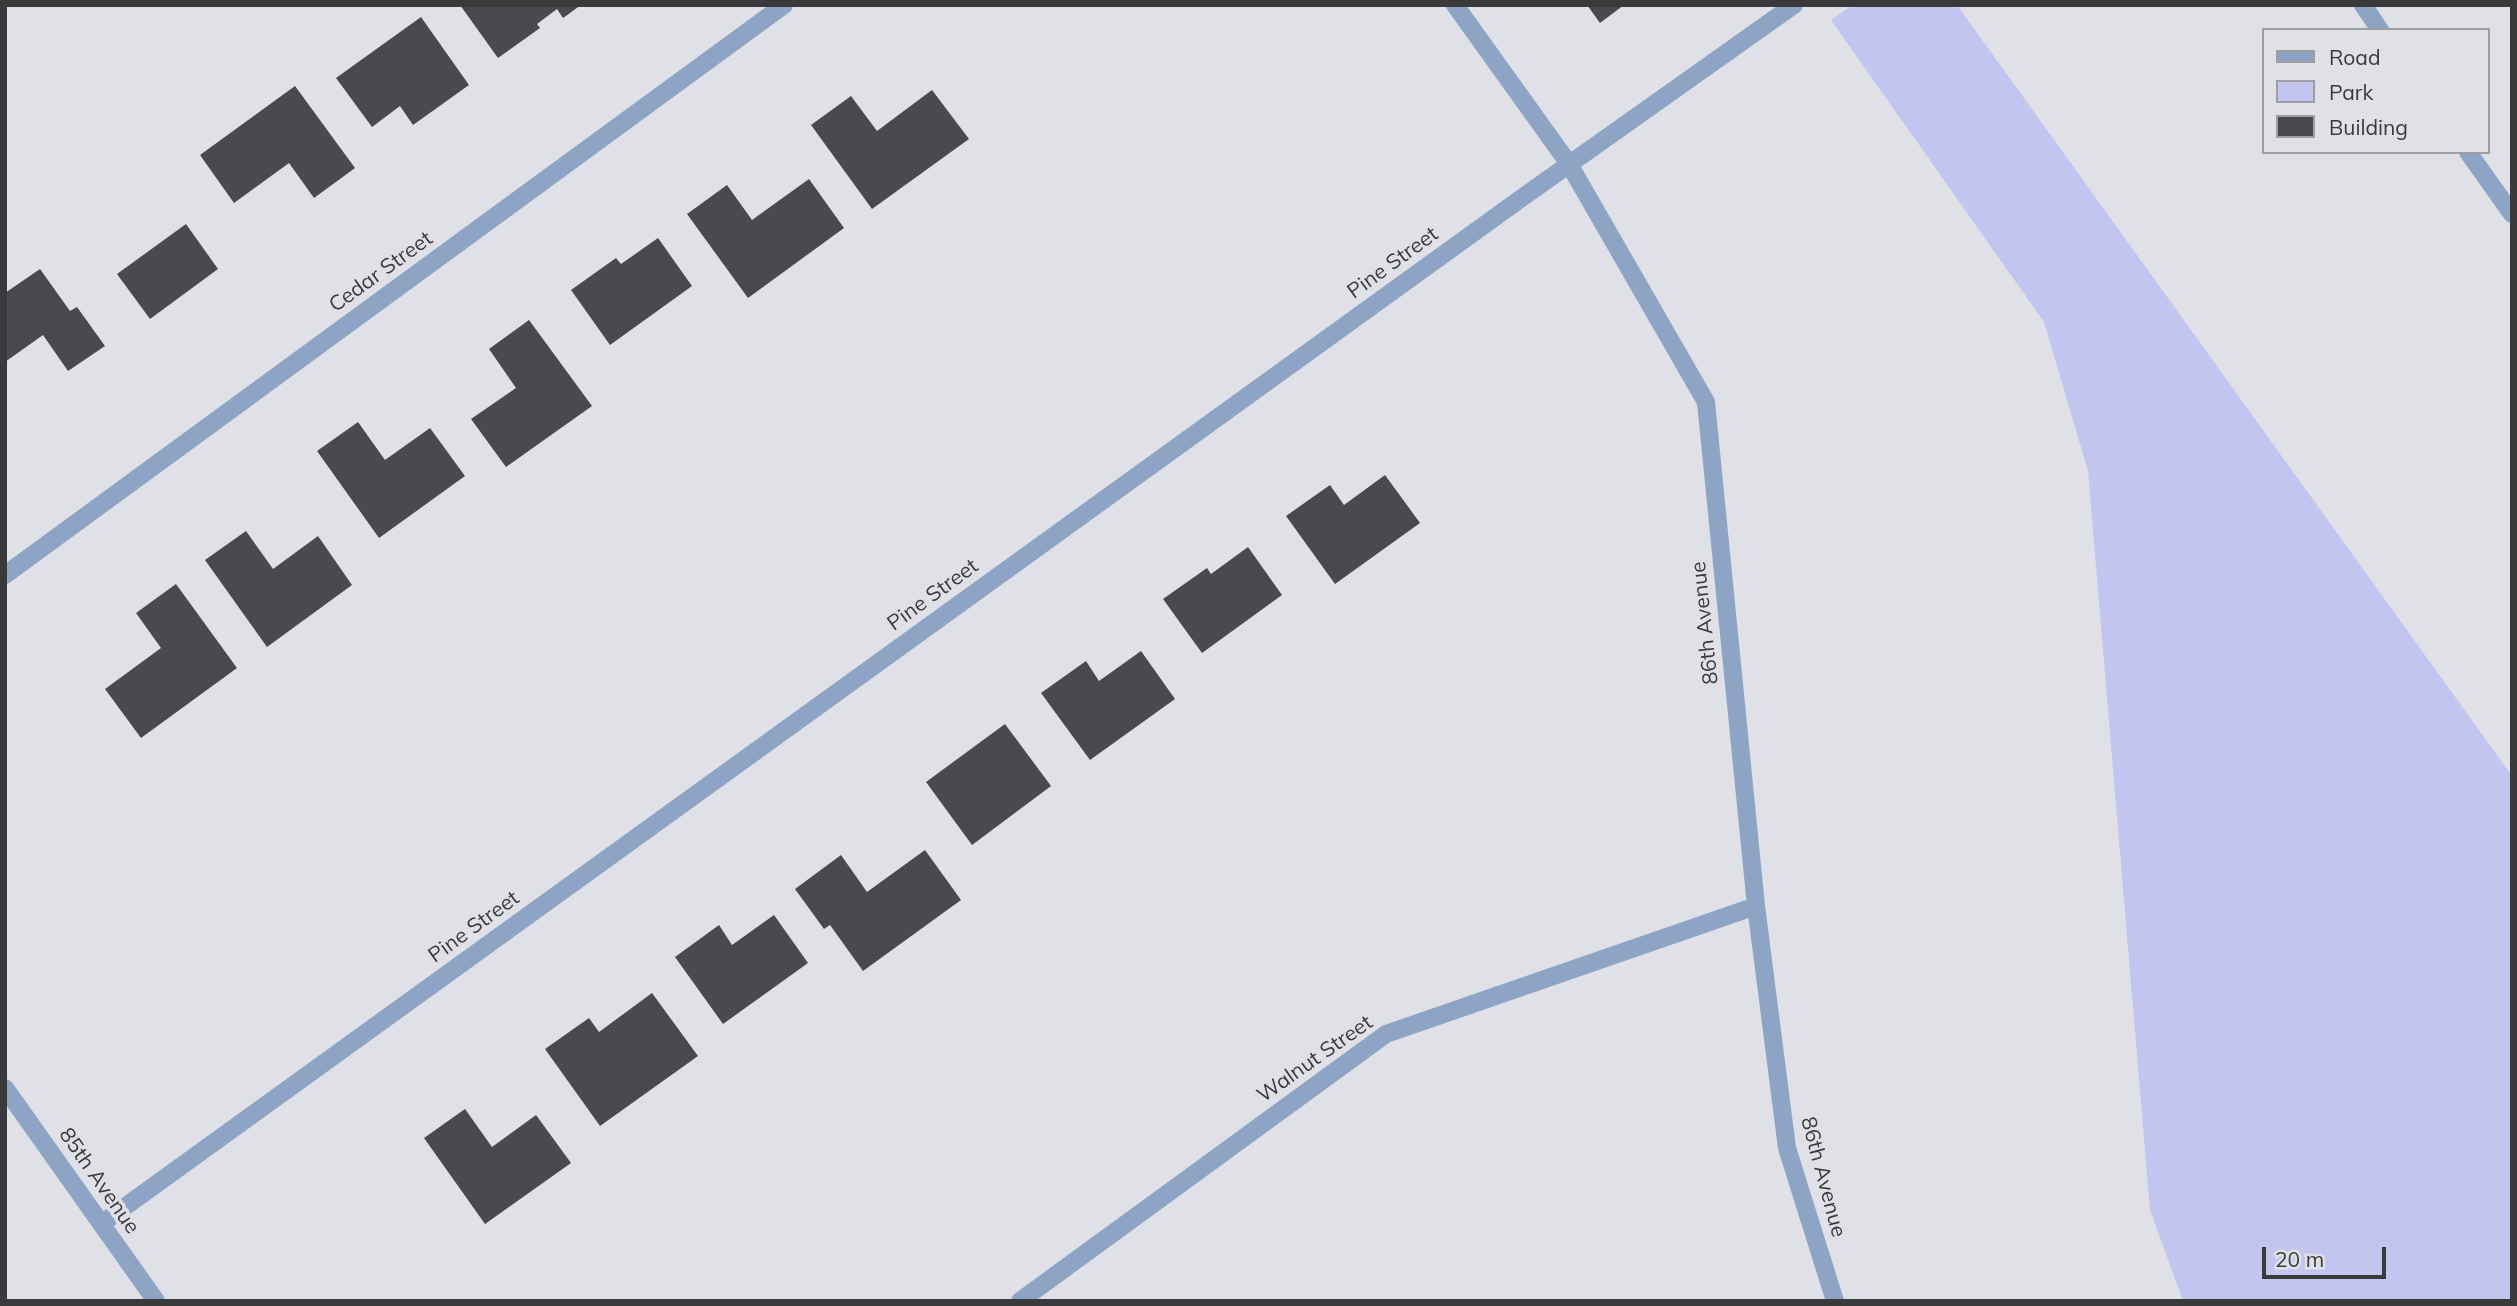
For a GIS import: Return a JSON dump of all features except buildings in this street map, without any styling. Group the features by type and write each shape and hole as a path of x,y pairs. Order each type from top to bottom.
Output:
{"street":[{"name":"Cedar Street","path":"5,575 784,5"},
{"name":"86th Avenue","path":"1455,5 1569,164 1706,402 1756,906 1787,1148 1835,1301"},
{"name":"Pine Street","path":"102,1224 1569,164 1794,5"},
{"path":"2363,5 2379,28"},
{"path":"2469,154 2512,214"},
{"name":"Walnut Street","path":"1020,1301 1386,1034 1756,906"},
{"name":"85th Avenue","path":"5,1088 156,1301"}],"green space":[{"path":"1853,5 1957,5 2512,776 2512,1301 2185,1301 2182,1298 2150,1210 2088,471 2044,322 1831,20"}]}
